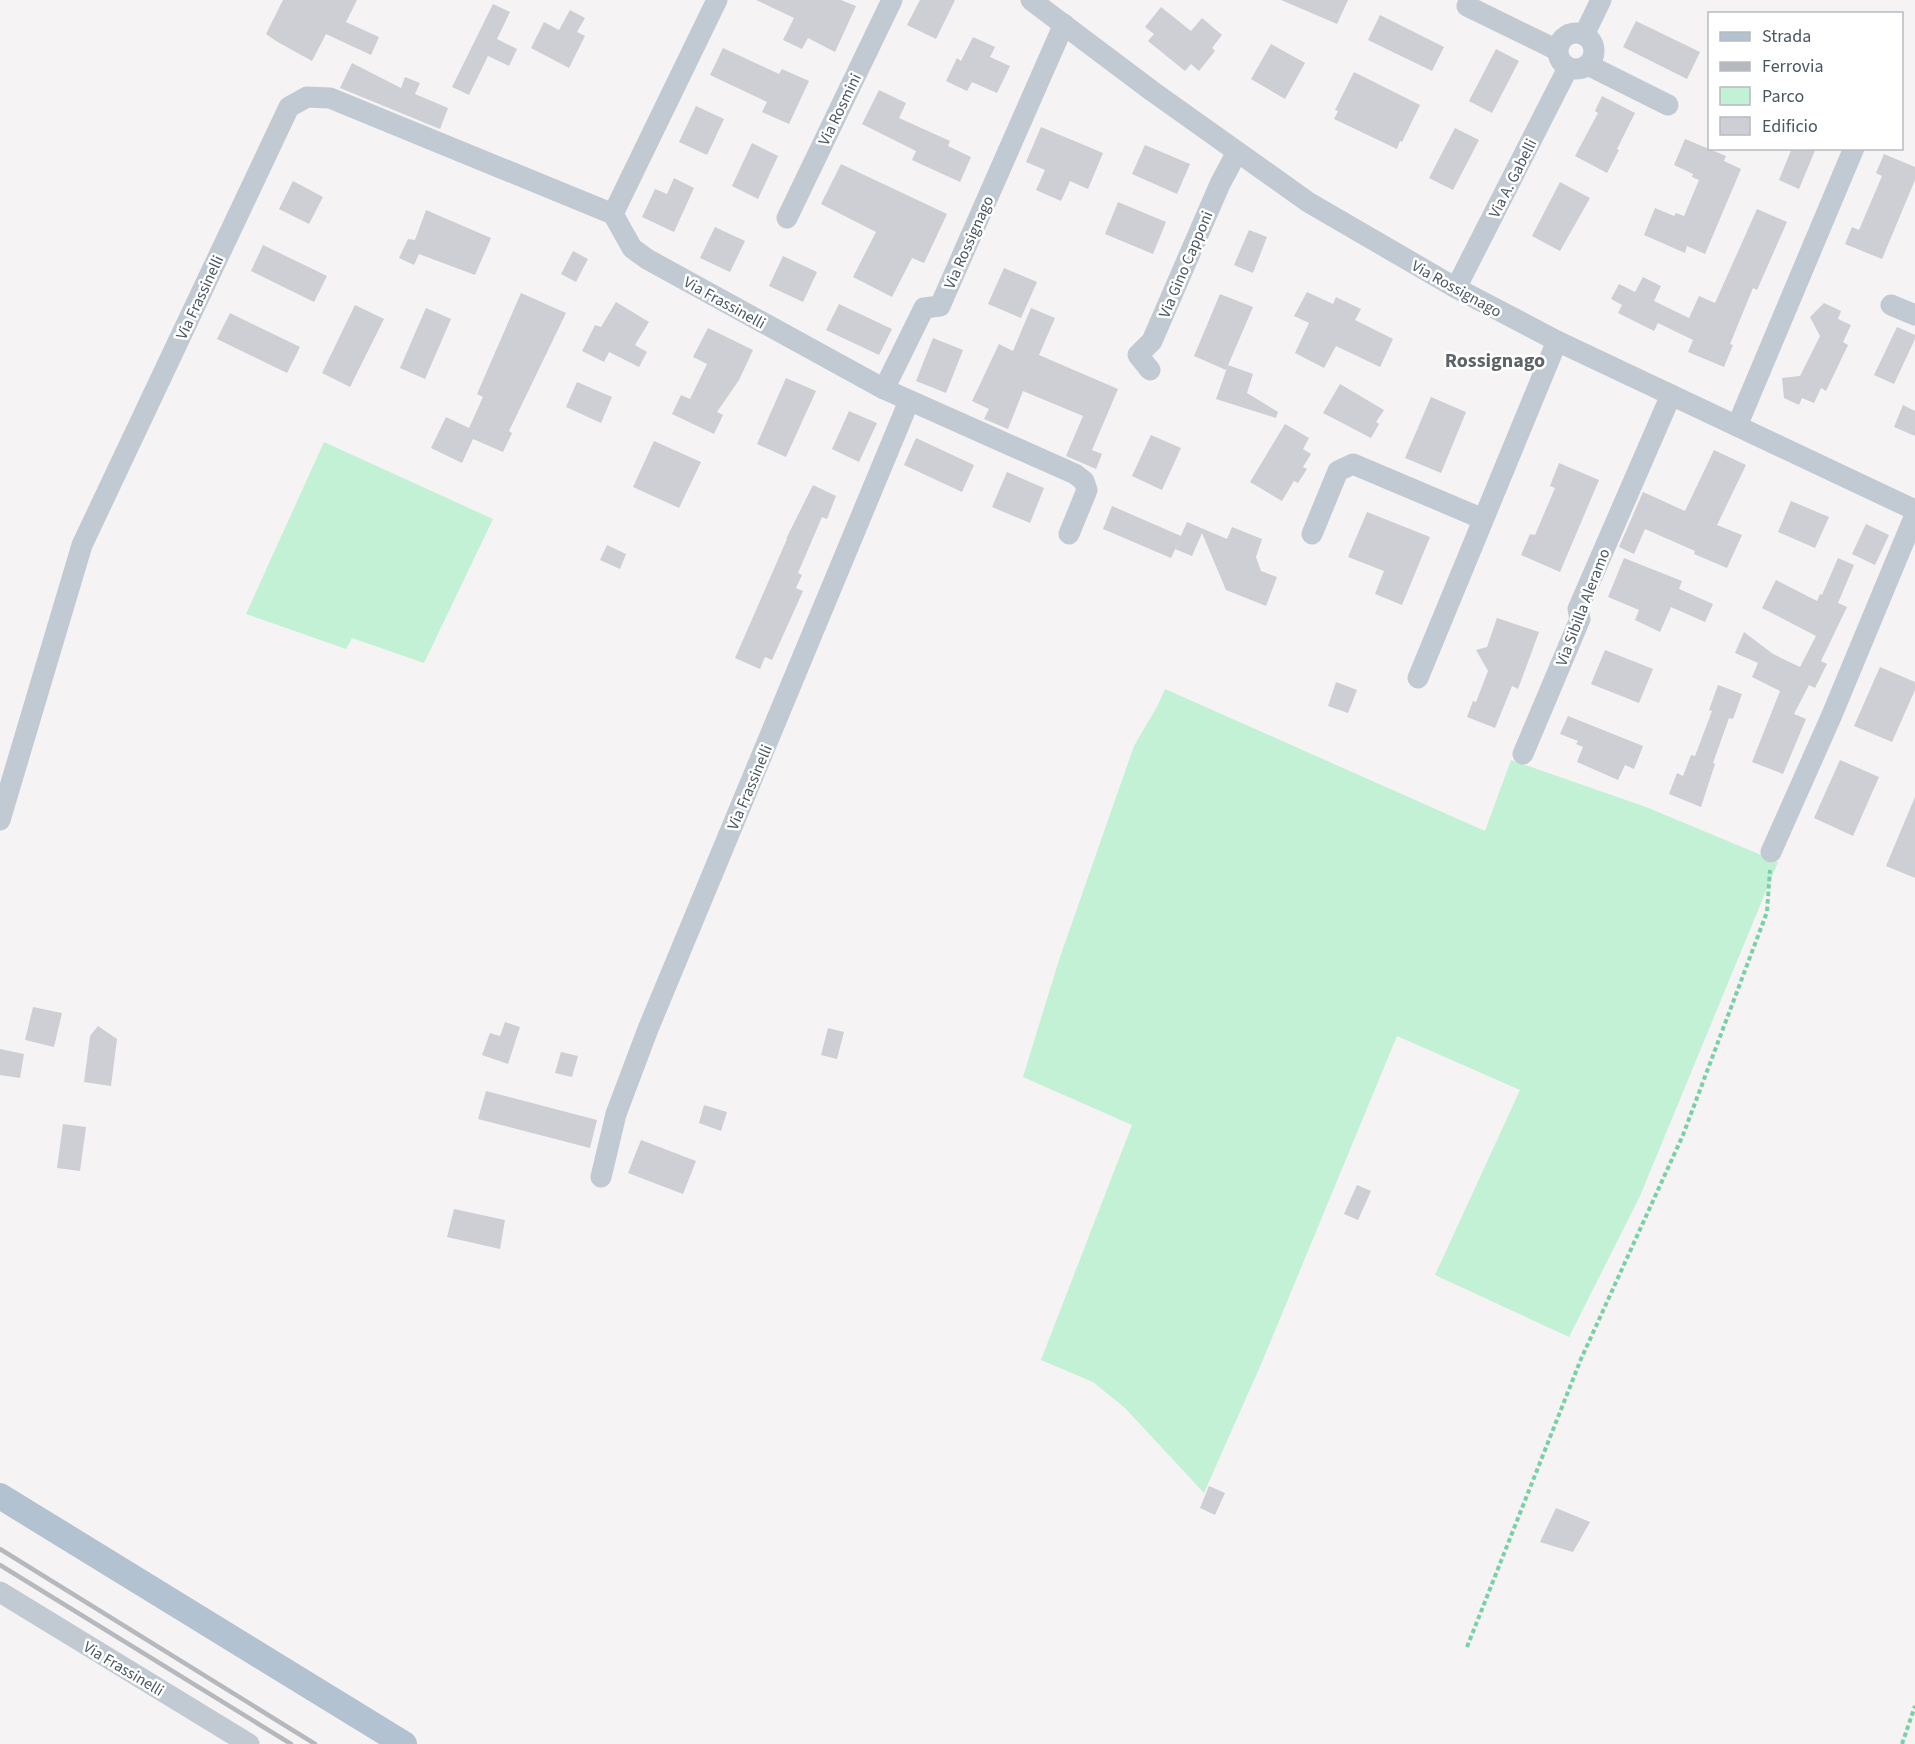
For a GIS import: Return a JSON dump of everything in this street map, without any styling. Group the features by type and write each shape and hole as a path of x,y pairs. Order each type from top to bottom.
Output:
{"main road":[{"path":"0,1496 404,1744"}],"street":[{"path":"614,214 717,0"},
{"name":"Via Rosmini","path":"788,218 891,0"},
{"path":"1584,35 1601,0"},
{"name":"Via Rossignago","path":"1034,1 1308,202 1456,288 1557,341 1915,510"},
{"path":"1467,6 1571,61 1668,105"},
{"name":"Via Rossignago","path":"884,389 924,309 940,306 1064,24"},
{"name":"Via A. Gabelli","path":"1456,288 1571,61 1594,52 1589,39 1584,35 1570,34 1563,38 1571,61"},
{"name":"Via Frassinelli","path":"0,820 82,545 289,107 307,97 330,98 614,214 632,248 647,259 884,389"},
{"path":"1737,426 1853,150"},
{"name":"Via Gino Capponi","path":"1150,370 1138,355 1152,341 1220,184 1237,152"},
{"path":"1891,305 1915,315"},
{"path":"1418,678 1557,341"},
{"path":"884,389 1075,474 1084,481 1087,490 1068,534"},
{"name":"Via Sibilla Aleramo","path":"1523,754 1580,619 1578,609 1671,395"},
{"name":"Via Frassinelli","path":"601,1177 616,1114 648,1029 909,401"},
{"path":"1312,534 1338,471 1353,464 1483,519"},
{"path":"1771,852 1915,515"},
{"name":"Via Frassinelli","path":"0,1592 249,1744"}],"path":[{"path":"1467,1647 1581,1359 1687,1124 1767,912 1771,852"},
{"path":"1902,1744 1915,1706"}],"green space":[{"path":"324,442 493,519 424,663 352,638 346,649 246,614"},
{"path":"1165,689 1485,831 1511,760 1646,807 1778,862 1640,1196 1569,1337 1435,1275 1520,1090 1397,1036 1262,1362 1204,1493 1125,1408 1093,1382 1041,1360 1132,1125 1023,1077 1059,960 1134,746"}],"building":[{"path":"283,0 357,0 346,22 379,37 371,55 326,34 312,61 276,41 266,34"},
{"path":"756,0 841,0 856,6 835,52 808,38 802,49 783,40 794,18"},
{"path":"920,0 955,0 936,39 907,25"},
{"path":"1281,0 1348,0 1337,24"},
{"path":"493,4 510,12 497,39 517,49 509,66 488,56 469,95 452,87"},
{"path":"1161,7 1191,31 1202,18 1222,35 1212,48 1215,51 1199,71 1191,64 1185,71 1148,41 1154,34 1145,27"},
{"path":"570,10 585,18 577,32 585,36 569,68 531,48 544,22 559,30"},
{"path":"1380,15 1444,47 1432,71 1368,40"},
{"path":"1636,21 1700,52 1687,79 1623,47"},
{"path":"973,37 995,47 990,57 1010,66 997,93 972,82 967,91 946,81 957,58 961,61"},
{"path":"1271,44 1305,63 1285,99 1251,79"},
{"path":"723,48 779,74 782,69 809,81 789,124 762,112 767,102 710,75"},
{"path":"1496,49 1519,61 1492,113 1469,101"},
{"path":"352,63 401,88 405,77 420,83 415,94 448,108 440,129 340,88"},
{"path":"1354,72 1420,105 1397,149 1334,119 1338,111 1335,110"},
{"path":"879,90 906,103 899,118 950,141 948,146 971,157 960,182 912,160 916,151 862,124"},
{"path":"1602,96 1635,113 1607,173 1575,156 1598,113 1595,111"},
{"path":"696,106 724,119 707,155 679,142"},
{"path":"1041,127 1103,153 1088,189 1070,181 1061,201 1036,190 1045,170 1026,162"},
{"path":"1455,128 1479,140 1453,190 1429,178"},
{"path":"1685,139 1726,156 1724,161 1741,169 1705,254 1687,246 1685,253 1644,235 1655,208 1674,216 1676,213 1684,216 1699,180 1692,177 1693,174 1674,165"},
{"path":"752,143 778,156 758,199 732,186"},
{"path":"1145,145 1190,164 1177,194 1132,174"},
{"path":"1791,150 1815,150 1799,189 1779,180"},
{"path":"1884,154 1915,167 1915,180 1882,259 1845,244 1852,227 1859,230 1882,176 1876,173"},
{"path":"841,164 947,214 924,263 912,258 892,297 853,277 876,232 821,204"},
{"path":"674,178 694,188 674,232 642,217 655,189 667,194"},
{"path":"293,181 323,197 309,224 279,209"},
{"path":"1560,182 1590,198 1560,251 1532,236"},
{"path":"1118,202 1166,222 1153,254 1105,234"},
{"path":"1757,209 1787,222 1757,290 1753,288 1730,344 1733,345 1724,367 1688,352 1693,340 1658,323 1654,331 1618,313 1622,305 1611,299 1619,284 1635,292 1643,277 1661,286 1654,301 1689,318 1699,296 1715,303"},
{"path":"426,210 491,238 475,275 419,254 414,265 399,258 408,239 415,240"},
{"path":"715,227 745,241 730,272 700,258"},
{"path":"1249,230 1267,237 1253,273 1234,265"},
{"path":"263,245 327,276 314,302 251,271"},
{"path":"573,251 588,259 576,282 561,274"},
{"path":"783,256 817,272 803,302 769,286"},
{"path":"1004,268 1037,282 1021,318 988,304"},
{"path":"1307,292 1333,304 1336,297 1361,309 1355,320 1393,339 1380,367 1336,346 1324,368 1295,353 1309,323 1294,316"},
{"path":"521,293 566,313 509,431 512,433 503,452 473,439 462,463 431,448 446,417 469,428 483,397 477,394"},
{"path":"1220,294 1253,307 1226,370 1194,356"},
{"path":"616,302 649,322 635,345 647,352 639,367 609,352 604,362 582,351 595,325 601,327"},
{"path":"1824,303 1841,311 1838,319 1851,325 1843,342 1848,345 1826,391 1821,388 1814,403 1802,398 1799,405 1784,398 1782,378 1800,376 1820,336 1810,317"},
{"path":"839,304 892,329 879,355 826,330"},
{"path":"355,305 384,319 350,387 322,373"},
{"path":"426,308 451,319 425,379 400,368"},
{"path":"1031,308 1055,318 1039,355 1118,389 1092,450 1102,454 1096,469 1066,456 1083,416 1023,391 1008,429 984,419 989,409 972,401 999,344 1013,351"},
{"path":"230,313 300,347 287,373 217,339"},
{"path":"1897,327 1915,335 1915,339 1894,384 1874,375"},
{"path":"708,328 753,350 739,380 717,412 723,415 714,434 672,414 681,395 690,399 707,364 693,357"},
{"path":"933,338 963,350 946,393 916,381"},
{"path":"1228,365 1253,374 1247,393 1278,412 1276,418 1216,399"},
{"path":"786,378 816,391 786,457 757,444"},
{"path":"577,382 612,397 601,423 566,407"},
{"path":"1340,384 1384,410 1376,422 1379,424 1371,438 1323,413"},
{"path":"1431,397 1466,412 1441,473 1405,458"},
{"path":"1903,405 1915,411 1915,436 1894,427"},
{"path":"849,411 877,423 859,462 832,449"},
{"path":"1285,424 1309,438 1303,449 1311,454 1303,467 1307,469 1298,483 1294,481 1282,501 1250,482"},
{"path":"1151,435 1181,448 1162,490 1132,476"},
{"path":"916,438 974,465 962,492 904,465"},
{"path":"654,441 701,462 679,508 633,487"},
{"path":"1714,450 1746,465 1717,525 1742,535 1727,568 1645,529 1634,554 1619,547 1643,492 1685,511"},
{"path":"1559,463 1599,480 1560,572 1521,555 1530,534 1535,535 1555,488 1550,486"},
{"path":"1007,472 1044,488 1030,523 992,507"},
{"path":"813,485 836,496 827,519 822,517 798,573 802,575 796,588 803,591 772,660 765,657 760,669 735,658 786,539"},
{"path":"1791,501 1829,517 1815,548 1778,532"},
{"path":"1112,506 1181,536 1171,558 1103,529"},
{"path":"1367,512 1430,537 1402,605 1375,594 1384,571 1348,557"},
{"path":"1187,522 1227,539 1232,527 1262,539 1256,557 1261,571 1277,577 1266,606 1226,590 1202,533 1192,556 1175,549"},
{"path":"1866,524 1889,535 1875,565 1852,554"},
{"path":"607,545 626,554 620,569 600,560"},
{"path":"1624,558 1682,581 1679,589 1713,604 1705,622 1671,607 1660,632 1635,620 1639,610 1608,597"},
{"path":"1838,558 1854,565 1838,603 1847,607 1821,661 1827,664 1815,688 1809,685 1794,714 1806,719 1783,774 1752,762 1780,691 1752,677 1758,663 1735,653 1744,632 1773,654 1800,667 1816,636 1762,608 1776,580 1817,601 1820,594 1822,595"},
{"path":"1497,618 1539,632 1518,689 1512,686 1495,728 1467,717 1473,701 1476,702 1488,671 1476,650 1487,647"},
{"path":"1605,650 1653,669 1639,703 1591,684"},
{"path":"1880,667 1915,682 1915,690 1892,742 1854,726"},
{"path":"1336,682 1357,690 1348,713 1328,706"},
{"path":"1718,685 1742,694 1733,719 1729,718 1701,807 1669,794 1677,773 1683,776 1691,755 1695,756 1712,711 1709,710"},
{"path":"1568,716 1643,746 1634,769 1625,765 1618,780 1577,762 1583,747 1576,744 1578,741 1560,734"},
{"path":"1840,760 1879,777 1853,836 1814,818"},
{"path":"1915,797 1915,878 1886,866"},
{"path":"33,1007 62,1013 54,1047 25,1040"},
{"path":"505,1022 520,1027 508,1064 482,1055 490,1033 500,1036"},
{"path":"98,1026 117,1039 111,1086 84,1082 90,1036"},
{"path":"828,1028 844,1032 837,1059 821,1055"},
{"path":"0,1049 24,1054 20,1078 0,1075"},
{"path":"561,1052 578,1056 572,1077 555,1073"},
{"path":"486,1091 597,1120 590,1148 478,1119"},
{"path":"704,1105 727,1112 721,1131 699,1123"},
{"path":"63,1124 86,1127 80,1171 57,1168"},
{"path":"641,1140 696,1161 683,1194 628,1173"},
{"path":"1357,1185 1371,1191 1358,1220 1344,1214"},
{"path":"454,1209 505,1220 500,1249 447,1237"},
{"path":"1209,1486 1225,1493 1215,1515 1200,1508"},
{"path":"1556,1508 1590,1522 1573,1552 1540,1542"}],"railway":[{"path":"0,1549 315,1744"},
{"path":"0,1565 291,1744"}],"district":[{"name":"Rossignago","path":"1495,360"}]}
